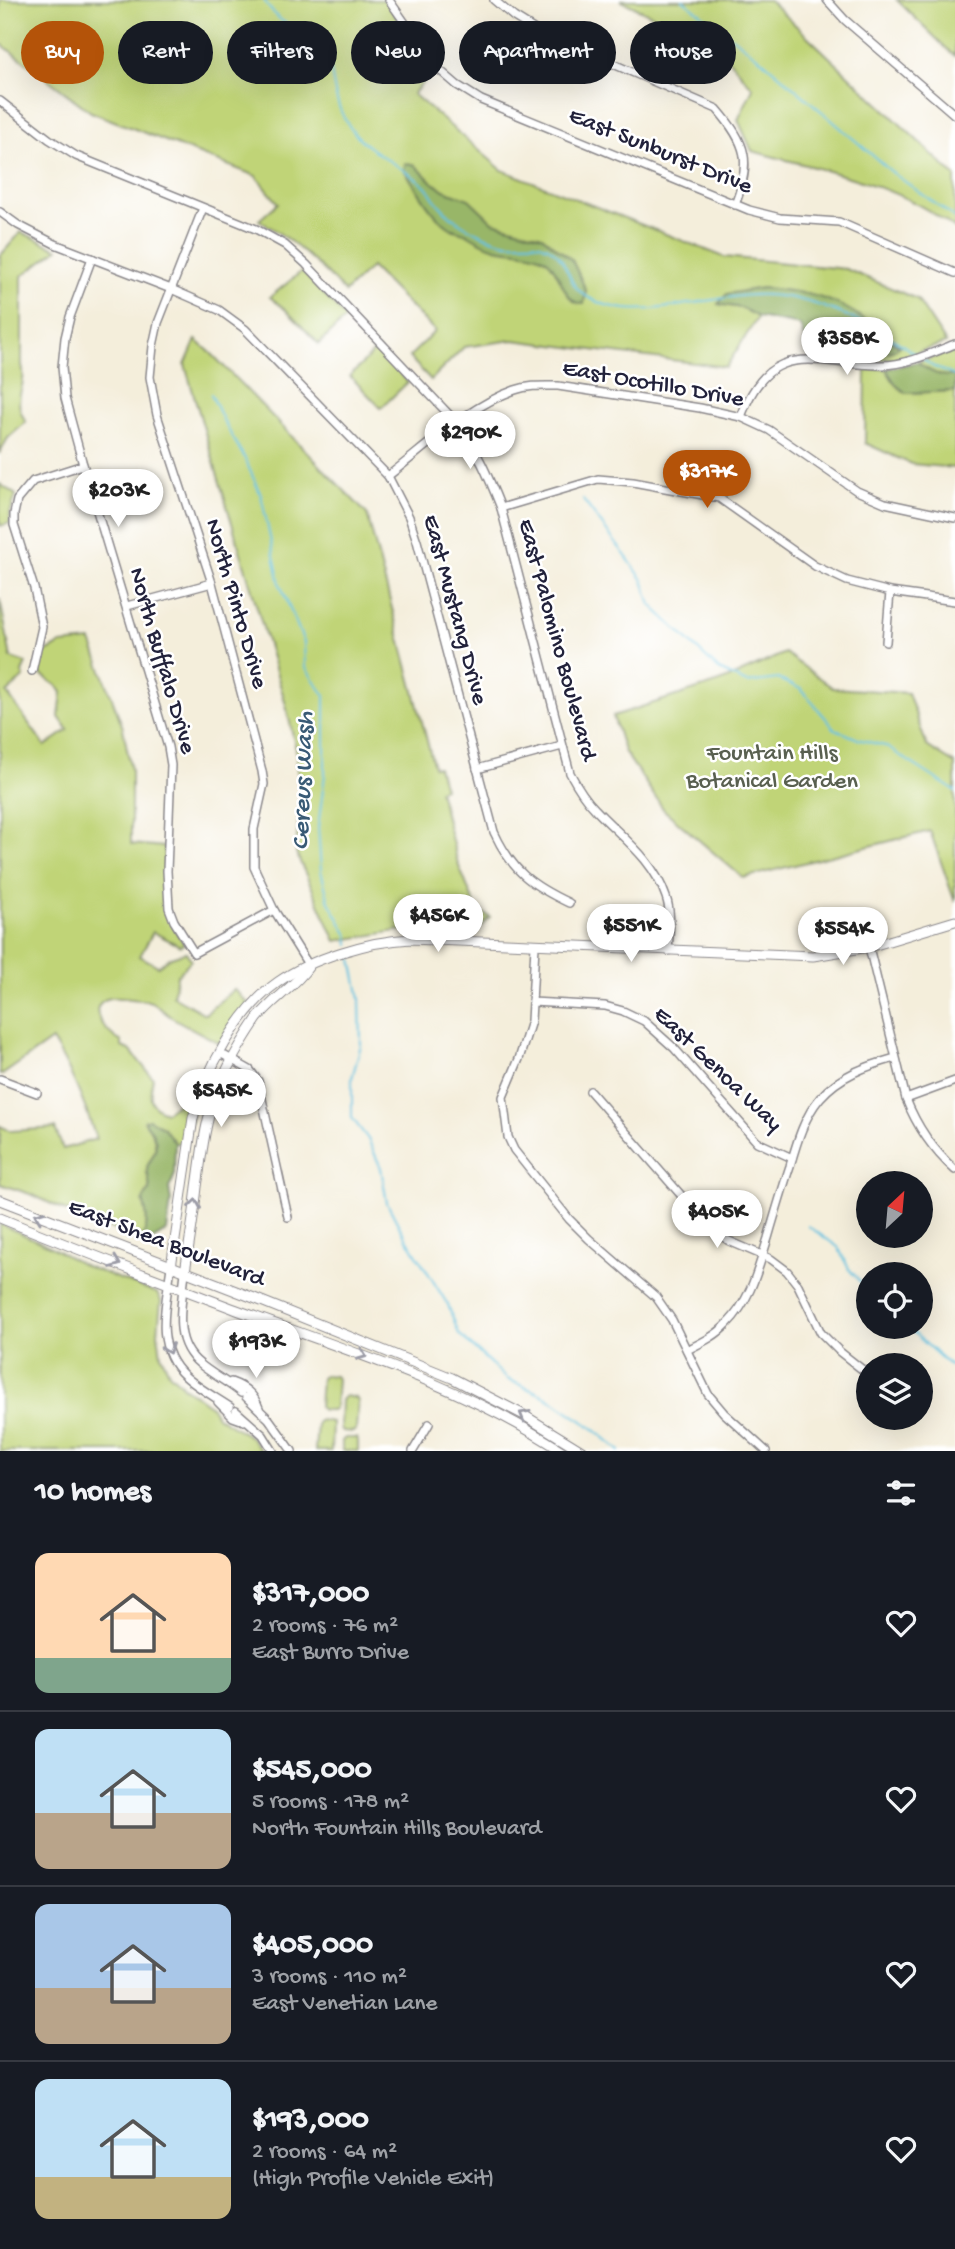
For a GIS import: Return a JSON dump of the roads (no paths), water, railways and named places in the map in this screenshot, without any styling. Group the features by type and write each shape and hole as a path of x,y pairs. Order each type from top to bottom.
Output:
{"main road":[{"path":"171,1267 193,1118 208,1074 244,1017 275,984 297,970 388,940 446,939 535,946 813,956 869,947 955,922"},
{"path":"185,1272 208,1122 218,1088 232,1058 259,1017 281,993 300,979 309,966"},
{"name":"East Shea Boulevard","path":"0,1200 452,1378 522,1414 582,1451"},
{"name":"East Shea Boulevard","path":"0,1218 423,1378 497,1414 562,1451"}],"street":[{"name":"East Sunburst Drive","path":"389,0 436,67 481,100 735,205 765,215 839,222 955,273"},
{"path":"494,0 535,30 717,109 734,129 743,148 746,170 735,205"},
{"path":"827,0 845,20 955,115"},
{"name":"East Palomino Boulevard","path":"0,102 76,156 256,229 285,245 457,423 483,465 501,508 570,773 594,808 644,856 658,879 669,909 668,951"},
{"name":"North Pinto Drive","path":"203,208 158,323 150,377 157,415 212,583 262,771 264,784 254,829 254,867 274,910 309,966"},
{"name":"East Mustang Drive","path":"0,212 32,233 219,310 245,329 388,476 410,517 494,832 510,862 534,885 569,903"},
{"name":"North Buffalo Drive","path":"92,258 70,317 62,354 65,398 168,747 171,765 167,871 169,908 194,953 274,910"},
{"path":"741,417 752,392 773,369 784,364 801,359 869,365 896,364 955,344"},
{"name":"East Ocotillo Drive","path":"388,476 457,423 493,400 517,389 558,386 741,417 769,430 857,491 885,503 955,518"},
{"path":"32,671 42,627 34,588 14,525 17,500 33,481 83,465"},
{"path":"501,508 598,480 633,482 700,493 719,498 815,566 847,581 890,592 955,601"},
{"path":"127,606 212,583"},
{"path":"886,642 890,592"},
{"path":"477,769 562,746"},
{"path":"535,946 531,1021 503,1097 508,1137 514,1150 579,1229 656,1297 672,1320 708,1394 724,1413 766,1451"},
{"path":"869,947 906,1099 914,1119 930,1143 955,1170"},
{"name":"East Genoa Way","path":"532,1002 605,1006 644,1021 663,1037 757,1142 792,1158"},
{"path":"220,1053 250,1070 258,1081 288,1217"},
{"path":"687,1350 716,1334 738,1313 754,1285 803,1125 816,1104 827,1091 858,1070 895,1058"},
{"path":"0,1079 37,1093"},
{"path":"906,1099 955,1081"},
{"path":"590,1091 708,1226 729,1241 787,1270 798,1285 821,1333 856,1364"},
{"path":"171,1267 164,1331 168,1353 185,1376 233,1409 263,1435 271,1448 282,1437"},
{"path":"185,1272 181,1331 185,1348 199,1364 227,1382 258,1408 292,1451"},
{"path":"216,1397 227,1382"},
{"path":"227,1382 239,1385 255,1397 258,1408 249,1423"},
{"path":"216,1397 227,1413 249,1423"},
{"path":"413,1451 429,1424"}],"waterway":[{"path":"264,0 286,24 315,34 323,40 327,47 339,107 362,141 413,176 446,212 468,228 501,242 538,244 553,250 563,262 576,287 595,301 639,310 747,295 786,297 806,301 847,316 886,335 918,356"},
{"path":"683,0 762,60 893,173 955,218"},
{"path":"923,359 955,376"},
{"name":"Cereus Wash","path":"211,394 261,495 280,584 304,642 305,667 325,696 325,774 318,827 321,871 329,902 348,935 349,945"},
{"path":"583,500 643,580 651,605 719,670 747,683 778,679 801,689 835,729 885,746 955,791"},
{"name":"Cereus Wash","path":"351,954 360,999 361,1045 352,1078 352,1118 368,1139 381,1168 387,1203 399,1226 448,1305 459,1334 507,1379 547,1397 590,1426 620,1451"},
{"path":"808,1226 838,1247 856,1277"},
{"path":"920,1339 955,1370"}],"park label":[{"name":"Fountain Hills Botanical Garden","path":"772,768"}]}
